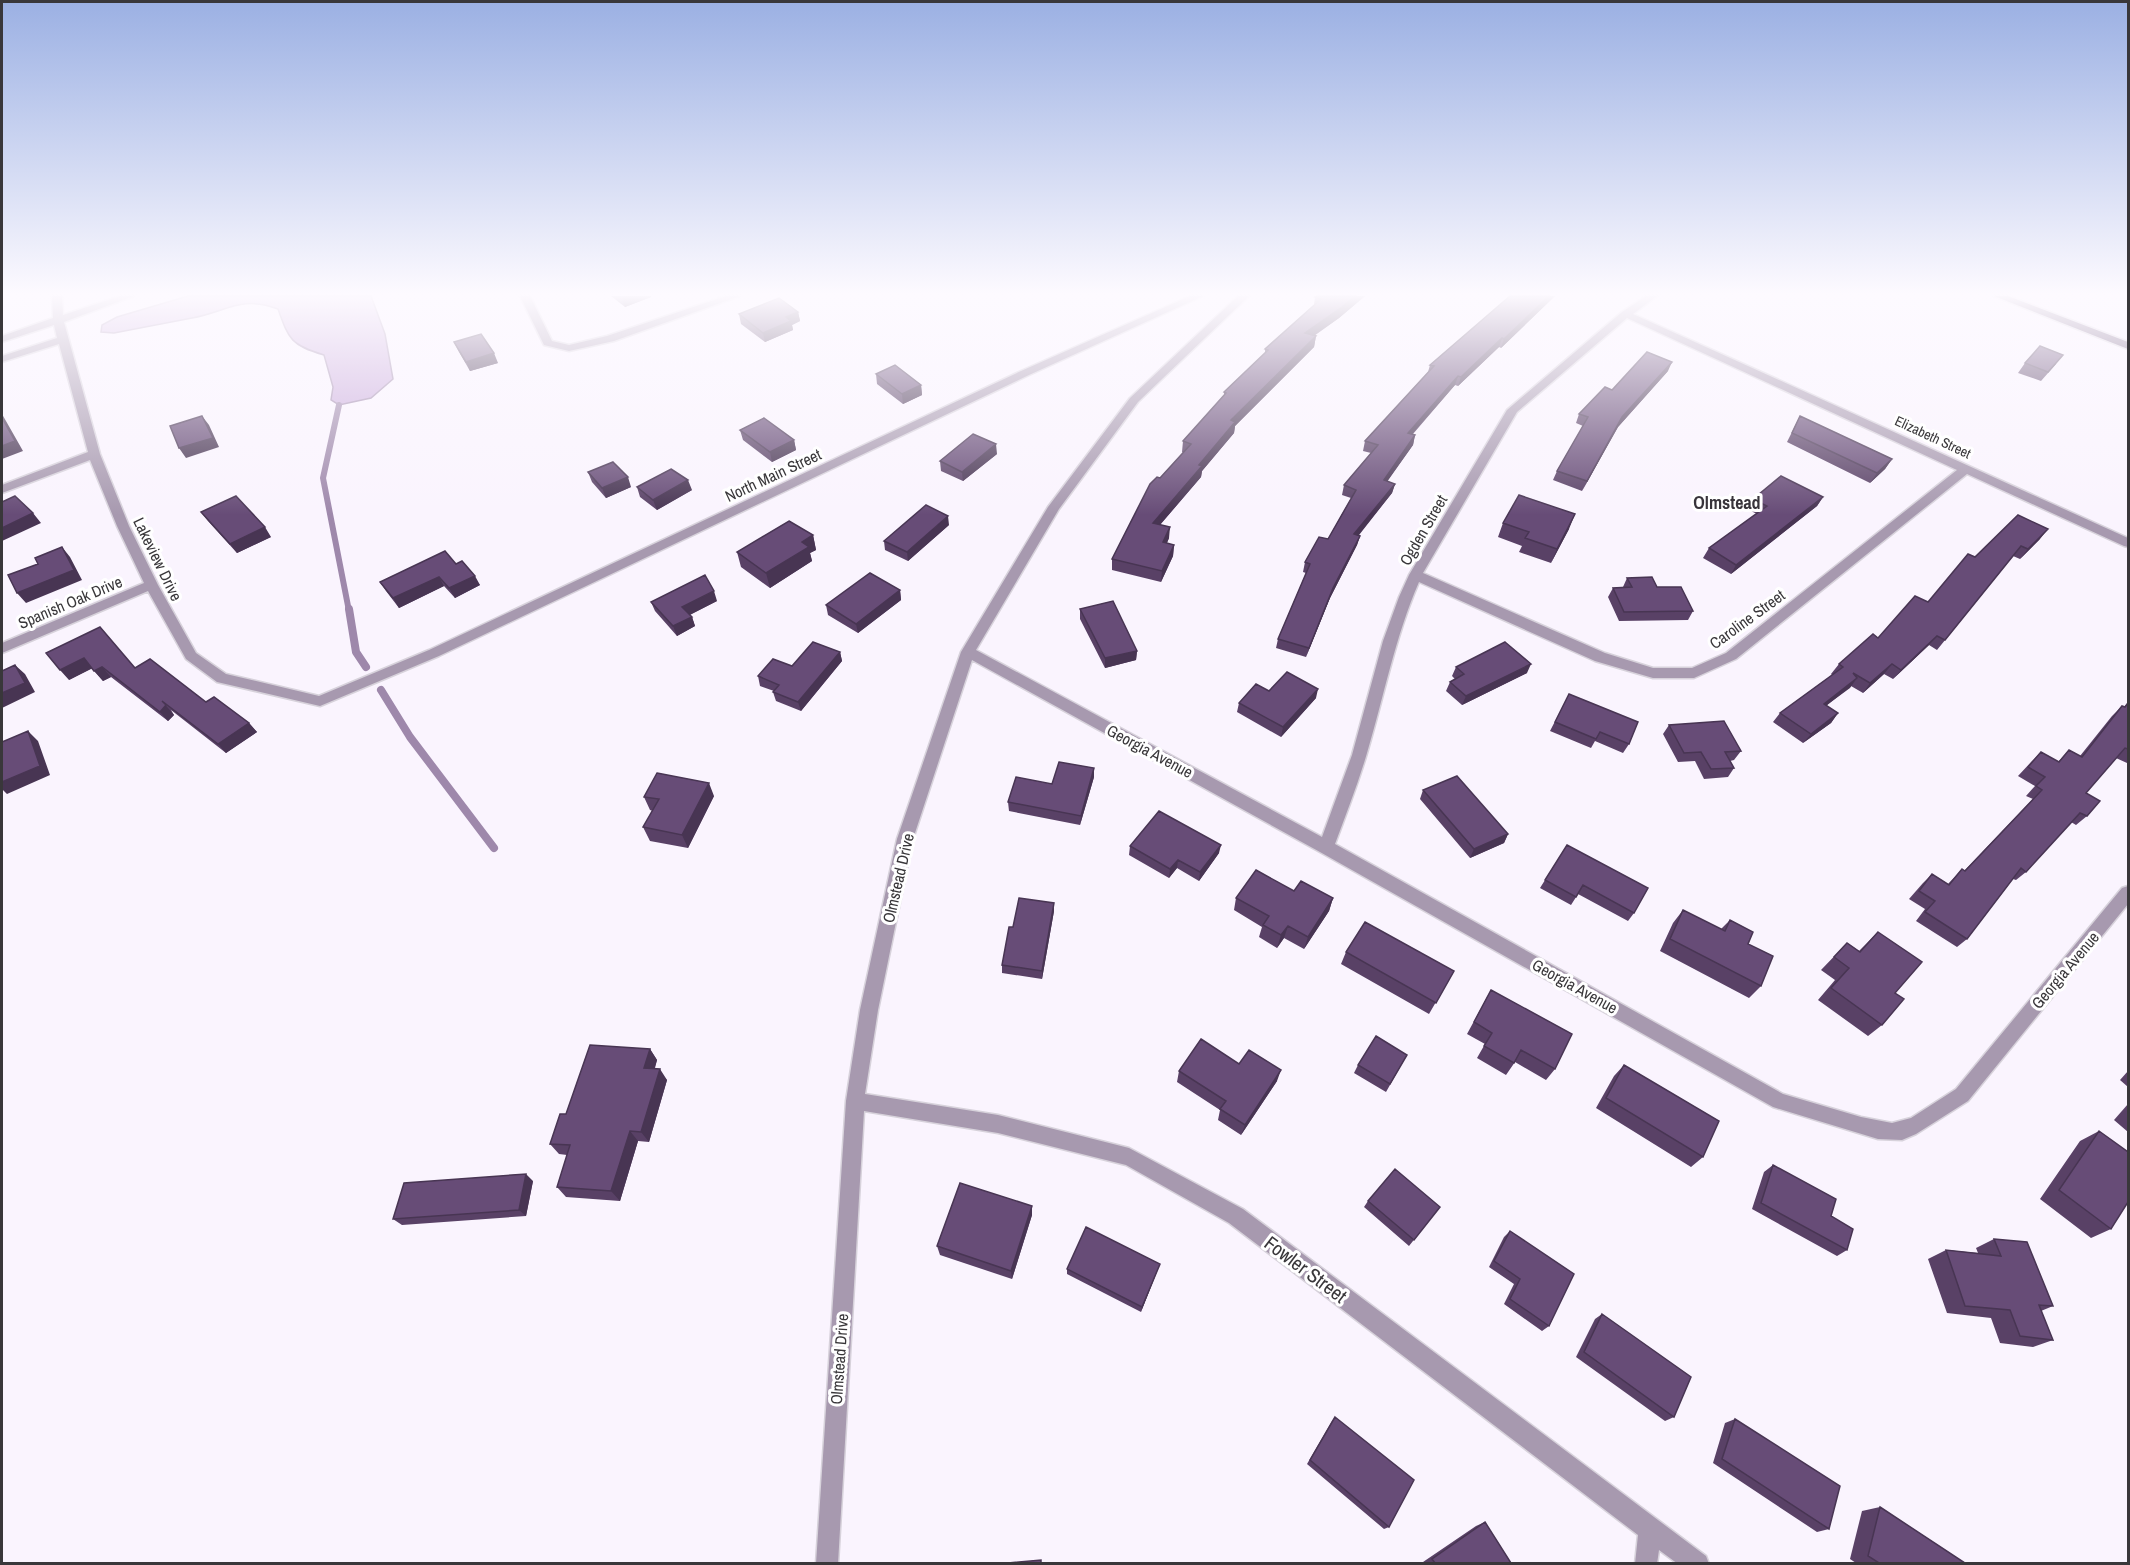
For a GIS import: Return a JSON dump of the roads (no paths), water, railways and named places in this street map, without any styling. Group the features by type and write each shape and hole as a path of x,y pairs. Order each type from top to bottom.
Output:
{"street":[{"name":"Lakeview Drive","path":"72,369 94,454 123,526 151,585 191,656 222,678 320,701 362,683"},
{"name":"North Main Street","path":"362,683 434,653 1034,369"},
{"name":"Olmstead Drive","path":"827,1563 855,1101 869,1010 906,838 968,652 1054,507 1134,400 1167,369"},
{"name":"Ogden Street","path":"1326,847 1358,756 1386,653 1404,598 1415,575 1513,410 1561,369"},
{"name":"Elizabeth Street","path":"1747,369 2128,543"},
{"path":"2,489 94,454"},
{"name":"Caroline Street","path":"1415,575 1600,657 1653,673 1694,673 1731,656 1966,469"},
{"name":"Spanish Oak Drive","path":"2,648 151,585"},
{"name":"Georgia Avenue","path":"968,652 1326,847 1779,1101 1854,1125 1899,1132 1932,1115 1962,1095 2128,894"},
{"name":"Fowler Street","path":"855,1101 998,1124 1129,1157 1236,1216 1650,1530 1698,1563"},
{"path":"1646,1563 1650,1530"}],"waterway":[{"path":"339,405 323,478 349,611"},
{"path":"349,609 356,652 366,667"},
{"path":"381,690 410,737 494,848"}],"district":[{"name":"Olmstead","path":"1727,502"}]}
